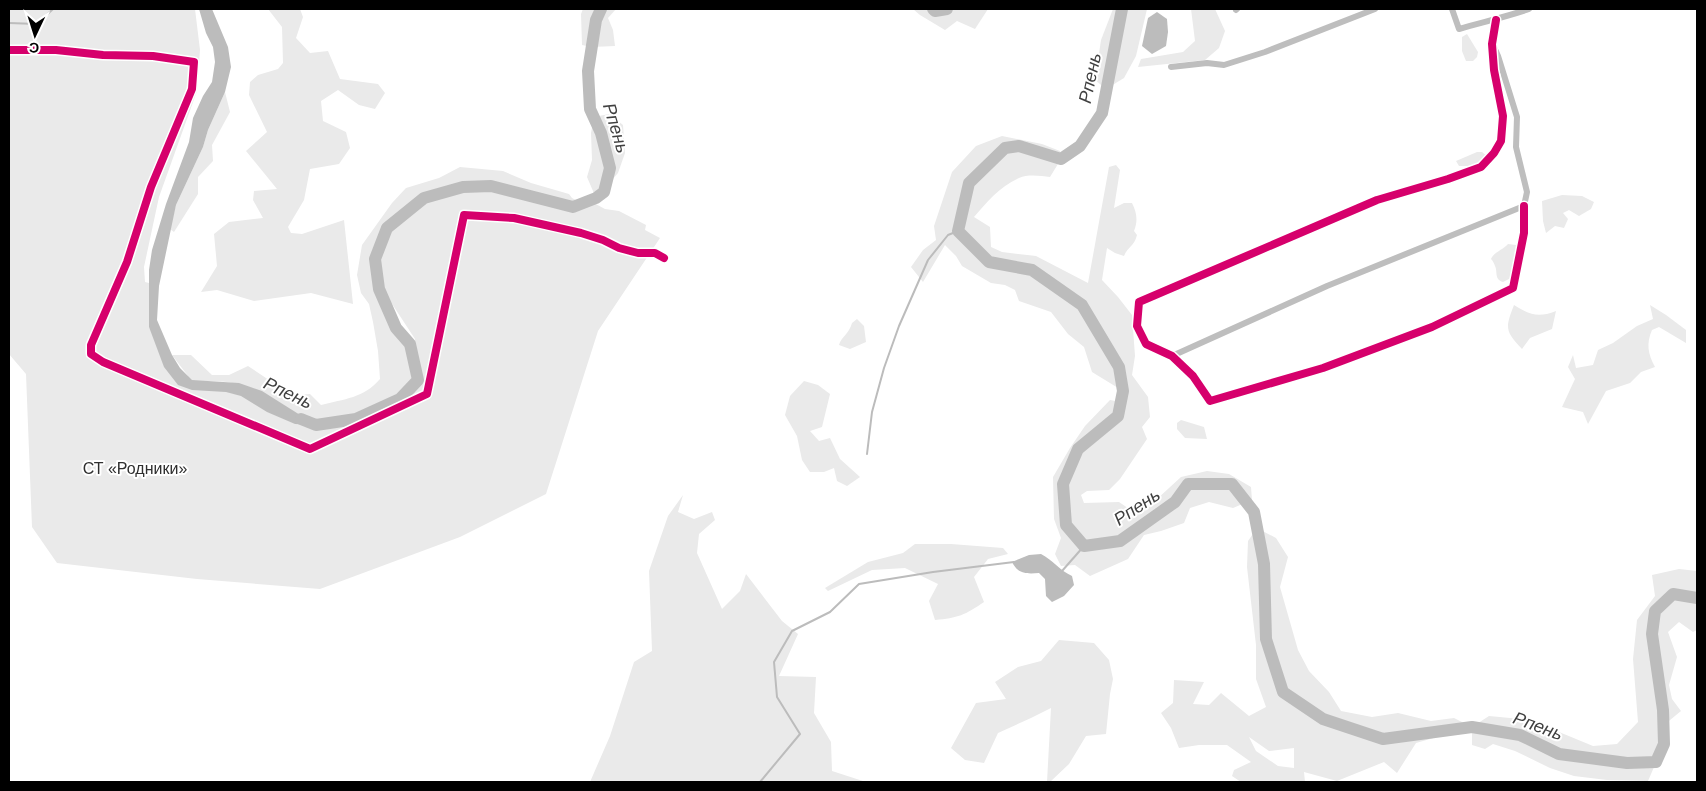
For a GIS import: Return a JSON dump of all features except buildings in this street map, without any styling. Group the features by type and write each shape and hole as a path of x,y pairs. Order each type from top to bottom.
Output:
{"street":[{"path":"1171,67 1207,63 1224,66 1375,9"},
{"path":"1452,9 1459,29 1496,20 1529,9"},
{"path":"1492,44 1498,56 1517,117 1516,147 1527,192 1524,206 1524,233 1513,288 1432,327 1324,368 1210,401 1193,376 1172,356 1146,344 1137,326 1139,302 1377,200 1481,167 1494,153 1501,141 1503,116 1494,70 1492,44 1496,20"},
{"path":"9,50 56,50 103,55 153,56 194,62 192,89 150,187 127,262 91,345 91,354 102,362 310,449 427,394 464,215 514,218 581,233 603,240 619,248 638,253 655,253 664,258"},
{"path":"1172,356 1327,286 1524,206"}],"green space":[{"name":"СТ «Родники»","path":"9,9 195,9 200,50 197,91 159,197 144,267 145,282 149,283 149,327 176,373 188,376 172,355 191,355 212,375 229,375 248,366 275,384 297,395 310,394 321,405 353,397 374,385 380,379 378,351 369,304 361,293 357,275 362,245 392,203 406,188 439,178 460,167 503,171 531,183 569,194 572,198 584,204 592,202 605,209 619,211 646,225 645,230 660,238 598,331 546,494 460,537 320,589 197,579 57,563 32,527 26,374 9,354","holes":["381,287 415,339 414,362 410,344 396,327 379,290","206,381 229,382 251,388 271,397 291,410"]},
{"path":"268,9 300,9 303,17 296,38 310,53 328,51 340,79 378,84 385,93 375,109 359,105 338,90 321,101 323,121 346,132 350,148 339,164 310,169 304,200 288,227 291,233 302,234 344,220 353,304 311,293 254,301 217,290 201,292 217,266 214,234 229,222 263,218 253,200 254,191 277,189 246,151 267,132 249,95 250,82 258,75 278,69 283,63 282,27"},
{"path":"583,9 616,9 608,18 613,30 615,46 592,47 582,45 581,14"},
{"path":"913,9 988,9 975,29 957,21 945,30"},
{"path":"1113,9 1147,9 1136,56 1124,78 1106,89 1095,80 1101,40"},
{"path":"1191,9 1215,9 1225,31 1219,48 1205,60 1138,67 1141,59 1183,52 1195,41"},
{"path":"1467,34 1478,52 1477,57 1473,61 1466,61 1462,51 1462,37"},
{"path":"225,92 230,112 212,145 213,161 198,177 198,194 174,232 170,229 176,205 203,147 208,130"},
{"path":"609,114 623,125 625,153 618,173 596,198 587,177 592,160 591,133 594,117"},
{"path":"1002,136 1042,144 1060,151 1061,159 1050,177 1026,176 1006,185 974,217 990,227 991,247 1002,252 1036,256 1088,283 1109,167 1116,165 1120,170 1114,208 1124,203 1132,203 1136,214 1134,231 1137,235 1134,242 1124,256 1107,248 1102,280 1132,315 1135,356 1132,375 1148,397 1150,417 1142,427 1147,439 1120,479 1109,490 1087,491 1081,495 1084,503 1119,502 1135,513 1157,499 1181,477 1207,471 1229,474 1251,487 1252,500 1233,508 1209,502 1190,508 1184,523 1144,535 1128,559 1090,576 1075,565 1061,566 1055,554 1061,538 1054,519 1053,477 1085,426 1110,400 1121,402 1123,391 1092,372 1084,347 1068,334 1051,312 1019,301 1015,290 1005,285 991,283 962,266 956,256 945,245 923,282 911,267 923,250 936,240 934,226 952,172 976,146"},
{"path":"1477,152 1482,152 1488,157 1479,166 1459,166 1456,161"},
{"path":"1562,195 1582,196 1594,202 1591,209 1579,216 1569,210 1563,213 1568,219 1564,228 1555,226 1546,233 1542,201"},
{"path":"1508,244 1518,247 1514,255 1514,267 1511,278 1503,282 1497,277 1495,266 1491,259"},
{"path":"1514,305 1539,315 1556,311 1552,329 1530,338 1522,349 1512,338 1508,329"},
{"path":"1650,305 1686,330 1686,343 1659,327 1652,330 1649,349 1655,367 1641,372 1630,383 1606,391 1588,424 1583,412 1562,407 1575,379 1568,367 1573,355 1576,368 1593,365 1598,350 1613,343 1637,326 1653,319"},
{"path":"857,319 864,326 866,342 850,349 839,345 852,323"},
{"path":"804,381 818,385 830,394 822,427 810,431 819,441 830,438 840,459 860,477 847,486 837,481 834,468 824,472 810,472 802,460 797,436 785,415 790,396"},
{"path":"1181,420 1204,427 1207,439 1185,438 1177,429 1177,423"},
{"path":"683,495 678,512 694,519 712,512 715,520 699,534 697,553 722,609 740,591 746,574 782,621 798,634 779,676 816,677 814,713 831,742 832,771 866,782 590,782 610,736 634,662 652,651 649,571 668,516"},
{"path":"1257,528 1276,538 1288,557 1280,587 1298,650 1309,671 1329,692 1341,711 1372,717 1398,713 1431,721 1454,718 1472,727 1416,743 1397,773 1384,762 1337,781 1304,772 1305,782 1241,782 1232,776 1234,770 1251,762 1227,745 1199,745 1179,748 1171,728 1161,713 1173,703 1174,680 1204,682 1193,704 1209,705 1221,693 1249,716 1266,707 1256,679 1256,645 1247,567 1248,541","holes":["1249,737 1269,751 1294,748 1294,768 1278,766 1256,751"]},
{"path":"915,544 951,544 1003,548 1008,554 988,559 974,577 984,602 966,613 950,618 935,620 929,601 938,584 905,568 872,570 828,591 825,588 868,562 903,553"},
{"path":"1679,569 1697,571 1697,630 1693,632 1679,622 1668,632 1677,657 1669,685 1672,699 1681,711 1664,725 1664,744 1648,781 1607,780 1574,776 1550,768 1515,751 1493,744 1485,749 1472,745 1472,727 1489,716 1530,720 1593,746 1617,744 1638,722 1633,659 1637,620 1655,596 1652,575"},
{"path":"1059,640 1094,643 1109,660 1113,679 1106,734 1086,736 1069,764 1050,782 1047,782 1051,708 998,733 984,763 965,760 951,748 976,703 1006,699 995,682 1018,667 1041,661"}],"shaded area":[{"path":"199,9 212,9 228,47 231,67 225,92 208,130 203,147 176,205 159,286 157,320 172,355 180,368 192,380 239,383 262,391 316,425 295,424 267,412 241,396 226,392 192,390 178,385 164,367 149,327 149,270 152,250 166,204 189,142 193,118 212,82 215,62 213,47 206,33"},
{"path":"1157,12 1167,19 1168,32 1166,46 1152,54 1142,46 1148,18"},
{"path":"1041,554 1072,576 1074,585 1064,596 1052,602 1046,596 1045,579 1039,573 1020,571 1012,562 1029,555"}],"waterway":[{"path":"9,23 37,24 53,9"},
{"name":"Рпень","path":"301,419 316,425 356,419 400,399 418,380 410,344 396,328 379,289 375,259 387,228 424,198 463,187 491,186 573,207 596,198 604,192 610,168 601,133 590,109 588,71 596,20 601,9"},
{"name":"Рпень","path":"933,9 935,11 947,9"},
{"name":"Рпень","path":"1122,9 1102,113 1080,146 1061,159 1019,146 1005,148 969,183 958,231 989,262 1032,270 1082,305 1119,367 1123,391 1118,416 1078,449 1063,484 1066,525 1084,546 1120,541 1175,502 1188,484 1232,484 1254,512 1264,564 1266,639 1283,692 1323,719 1383,739 1472,727 1520,735 1559,754 1627,763 1656,762 1664,744 1663,710 1652,634 1655,611 1673,594 1697,598"},
{"path":"867,454 872,412 884,368 899,326 928,260 948,235 958,231"},
{"path":"1062,571 1084,546"},
{"path":"760,782 800,734 777,697 774,662 792,631 830,612 859,584 1014,562"}],"cycle path":[{"path":"1496,20 1492,44 1494,70 1503,116 1501,141 1494,153 1481,167 1377,200 1139,302 1137,326 1146,344 1172,356 1193,376 1210,401 1323,368 1432,327 1513,288 1524,233 1524,206"},
{"path":"9,50 56,50 103,55 153,56 194,62 192,89 151,187 127,262 91,345 91,354 103,362 310,449 427,394 464,215 514,218 581,233 603,240 619,248 638,253 655,253 664,258"}]}
